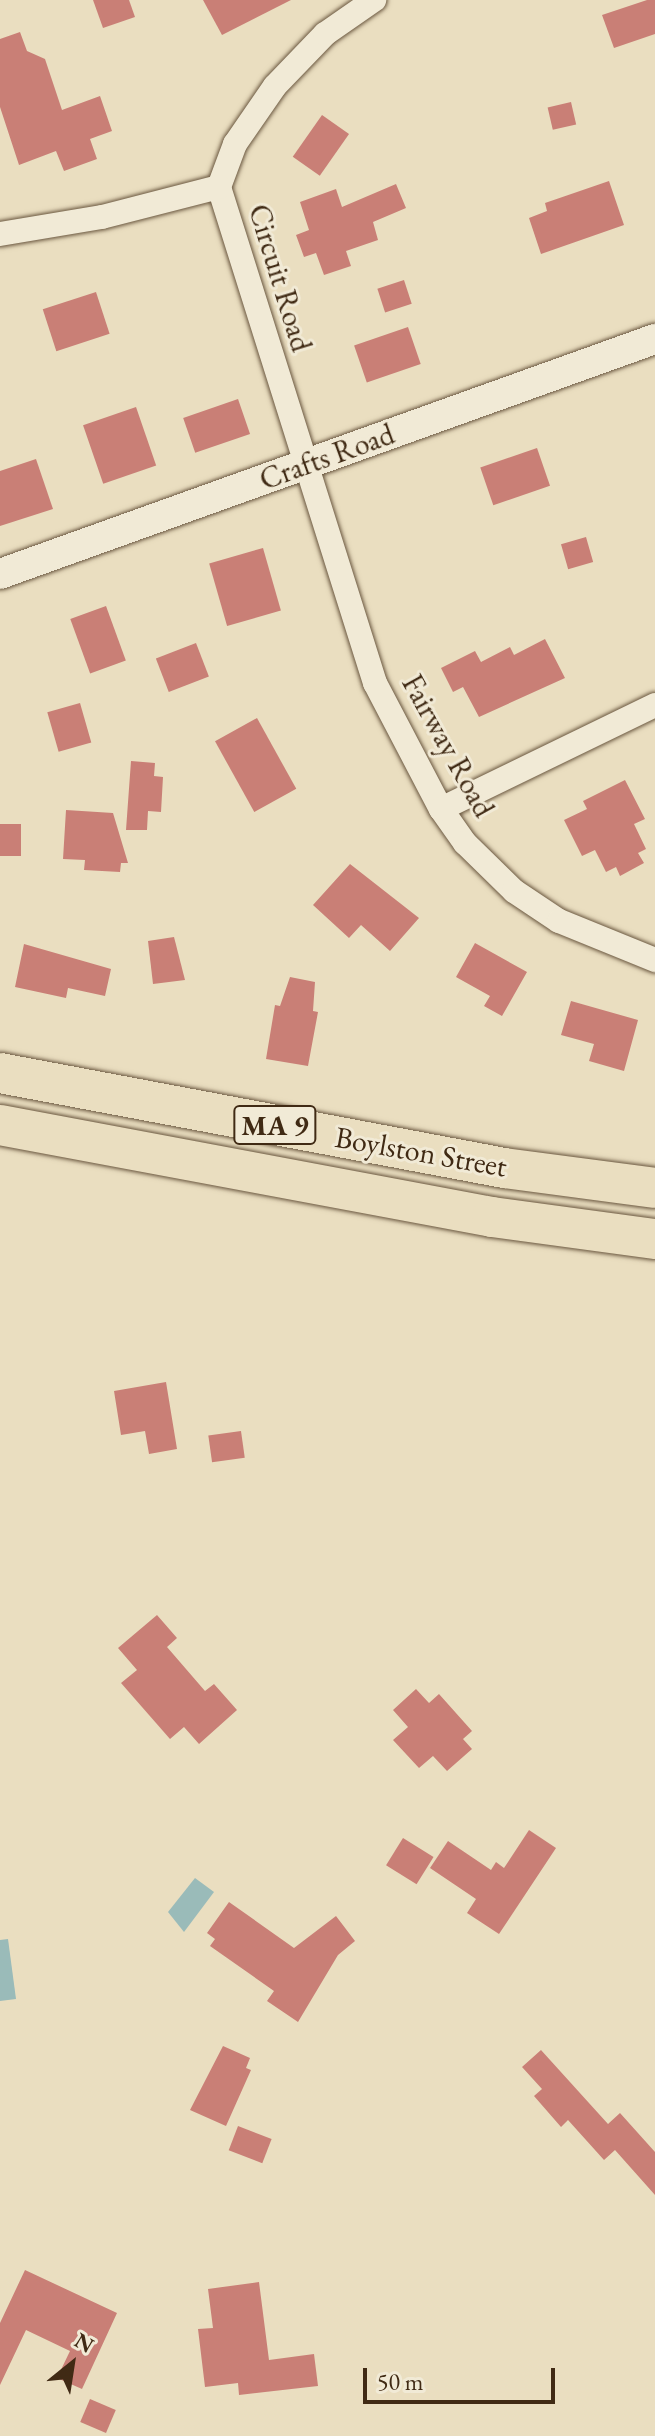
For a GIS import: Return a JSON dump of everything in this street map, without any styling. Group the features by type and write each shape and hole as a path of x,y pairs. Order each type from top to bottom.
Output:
{"highway":[{"name":"Boylston Street","path":"0,1073 504,1168 655,1188"},
{"name":"Boylston Street","path":"0,1125 492,1217 655,1239"}],"street":[{"path":"219,187 235,144 275,86 325,34 374,0"},
{"name":"Circuit Road","path":"0,234 102,217 219,187 304,464"},
{"name":"Crafts Road","path":"0,574 655,339"},
{"name":"Fairway Road","path":"304,464 375,683 441,809 465,843 514,891 559,921 655,960"},
{"path":"441,809 655,705"}],"water":[{"path":"195,1878 214,1892 184,1932 168,1912"},
{"path":"8,1939 16,1999 0,2001 0,1940"}],"building":[{"path":"93,0 129,0 135,17 103,28"},
{"path":"203,0 291,0 222,35"},
{"path":"655,0 655,34 614,48 602,15"},
{"path":"20,32 27,51 45,59 62,110 100,96 112,131 90,139 97,159 64,171 56,151 19,165 0,107 0,39"},
{"path":"571,102 576,124 553,130 548,107"},
{"path":"322,115 349,134 320,176 293,157"},
{"path":"609,181 624,225 541,254 529,218 547,211 545,203"},
{"path":"396,184 406,208 373,222 378,240 346,251 351,266 324,275 316,253 304,257 296,235 309,230 300,202 336,189 342,207"},
{"path":"404,280 412,304 385,312 377,289"},
{"path":"96,292 110,334 56,351 43,309"},
{"path":"408,327 421,364 367,382 354,346"},
{"path":"238,399 250,434 195,453 183,418"},
{"path":"136,407 156,466 103,484 83,425"},
{"path":"537,448 550,486 493,505 480,468"},
{"path":"36,459 53,509 0,526 0,471"},
{"path":"586,537 593,562 568,569 561,544"},
{"path":"263,548 281,610 227,626 209,563"},
{"path":"106,606 126,661 90,673 70,619"},
{"path":"545,639 565,678 479,717 463,687 453,692 441,668 475,651 481,662 510,647 514,655"},
{"path":"196,643 209,677 169,692 156,658"},
{"path":"80,703 91,742 59,752 47,712"},
{"path":"257,718 296,789 254,812 215,741"},
{"path":"131,761 155,763 154,776 163,777 161,812 148,811 147,830 126,830"},
{"path":"625,780 645,819 634,824 646,849 638,853 644,863 620,876 616,867 606,872 595,850 582,856 564,820 587,809 583,801"},
{"path":"66,810 113,813 128,863 121,863 120,872 84,870 85,860 63,859"},
{"path":"0,824 21,824 21,856 0,856"},
{"path":"350,864 419,918 390,951 361,925 349,938 313,905"},
{"path":"174,937 185,980 153,984 148,941"},
{"path":"475,943 527,972 502,1016 484,1006 490,996 456,977"},
{"path":"24,944 111,969 105,996 68,988 66,998 15,987"},
{"path":"290,977 315,982 313,1011 318,1012 308,1066 266,1059 275,1005 280,1006"},
{"path":"571,1001 638,1020 624,1071 589,1061 594,1044 561,1035"},
{"path":"166,1382 177,1449 149,1454 145,1431 121,1435 114,1391"},
{"path":"241,1431 245,1458 212,1462 208,1436"},
{"path":"157,1615 177,1638 167,1647 205,1691 214,1684 237,1710 199,1744 184,1727 170,1739 121,1683 137,1670 118,1648"},
{"path":"416,1689 429,1703 439,1694 472,1731 463,1739 472,1749 447,1771 433,1756 419,1768 393,1740 408,1727 393,1710"},
{"path":"529,1830 556,1848 499,1934 467,1913 476,1899 430,1868 448,1841 491,1870 496,1862 504,1868"},
{"path":"403,1838 434,1857 417,1884 386,1865"},
{"path":"229,1902 294,1948 336,1916 355,1941 338,1955 298,2022 267,2001 274,1991 210,1946 215,1939 207,1933"},
{"path":"223,2046 250,2058 246,2068 251,2070 226,2126 190,2110"},
{"path":"541,2050 608,2124 620,2113 655,2152 655,2195 615,2150 604,2160 568,2120 561,2127 534,2096 542,2089 522,2067"},
{"path":"238,2126 272,2139 262,2163 229,2150"},
{"path":"25,2270 117,2313 82,2389 57,2378 70,2351 26,2330 0,2385 0,2323"},
{"path":"259,2282 269,2360 314,2354 318,2386 239,2395 238,2383 205,2387 198,2329 213,2328 208,2289"},
{"path":"90,2399 116,2410 106,2433 80,2422"}]}
